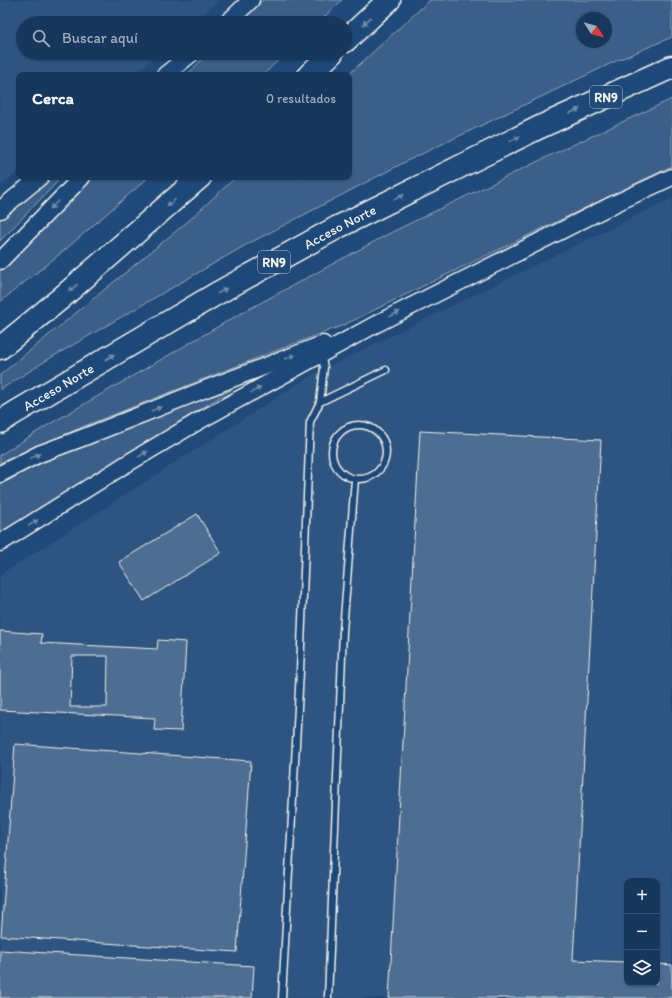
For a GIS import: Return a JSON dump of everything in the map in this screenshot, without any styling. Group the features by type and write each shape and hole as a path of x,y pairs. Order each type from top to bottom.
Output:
{"highway":[{"path":"352,34 389,0"},
{"path":"312,72 325,60"},
{"name":"Acceso Norte","path":"0,422 216,294 338,227 540,127 672,67"},
{"path":"0,348 66,294 197,180"}],"street":[{"path":"234,16 251,0"},
{"path":"170,72 184,60"},
{"path":"181,72 192,60"},
{"path":"0,544 117,470 197,422 378,323 614,204 672,177"},
{"path":"0,210 36,180"},
{"path":"0,261 79,180"},
{"path":"0,474 39,454 378,323"}],"lane":[{"path":"282,998 300,671 310,422 320,402 324,367 321,355"},
{"path":"320,402 386,370"},
{"path":"356,424 373,428 380,434 385,442 387,452 385,461 380,469 373,475 364,479 355,479 346,476 334,464 332,447 340,432 347,427 356,424"},
{"path":"328,998 343,631 355,479"}],"shaded area":[{"path":"0,0 219,0 202,16 16,16 16,60 151,60 137,72 16,72 16,173 0,186"},
{"path":"263,0 342,0 325,16 246,16"},
{"path":"430,0 672,0 672,37 618,60 409,160 244,246 47,360 0,390 0,375 186,223 233,180 352,180 351,72"},
{"path":"201,60 279,60 266,72 190,72"},
{"path":"672,99 672,166 344,325 87,425 0,463 0,455 48,425 238,315 392,232 551,155"},
{"path":"45,180 59,180 0,241 0,217"},
{"path":"86,180 146,180 66,249 0,302 0,270"},
{"path":"672,198 672,998 0,998 0,575 315,373"},
{"path":"231,390 0,535 0,485 31,468 64,453 185,405"}],"building":[{"path":"420,431 601,440 573,960 624,962 624,986 660,986 660,964 672,965 672,998 389,998"},
{"path":"197,514 221,553 144,601 119,562"},
{"path":"0,631 42,634 41,643 157,649 158,640 186,642 181,731 154,730 155,718 0,710","holes":["72,656 108,656 107,707 70,707"]},
{"path":"15,744 251,761 237,952 1,936"},
{"path":"0,950 254,966 252,998 0,998"}]}
